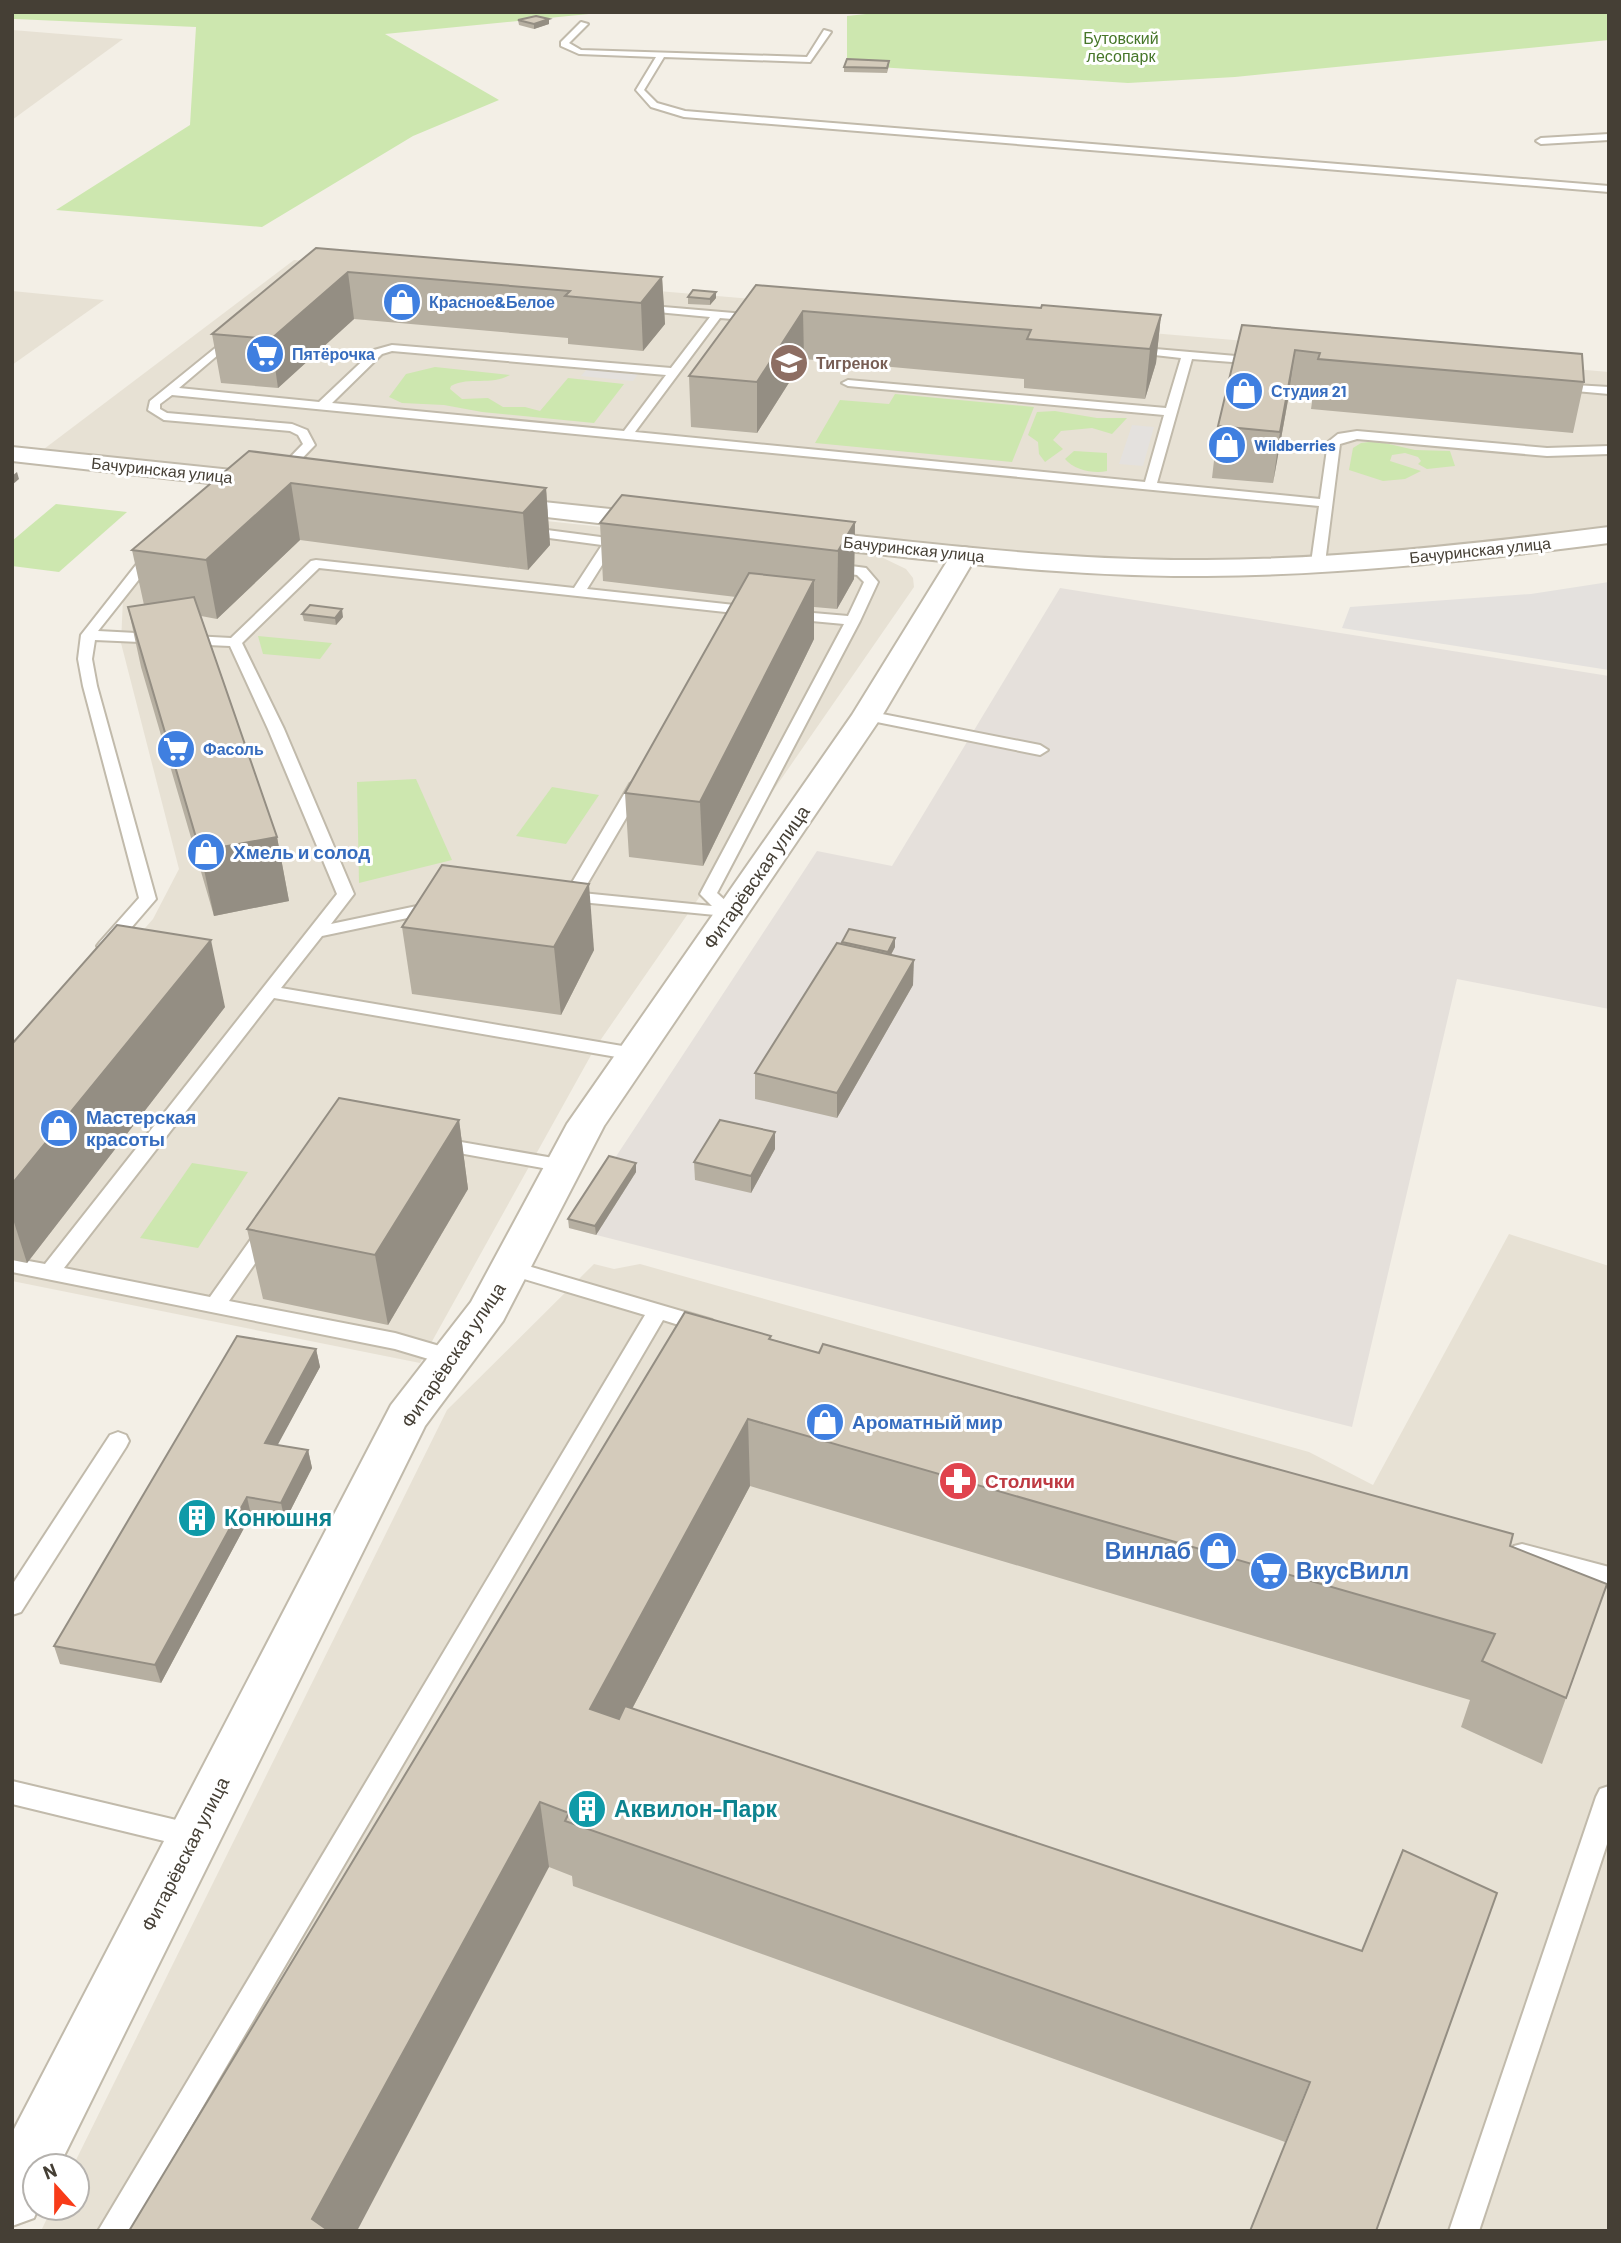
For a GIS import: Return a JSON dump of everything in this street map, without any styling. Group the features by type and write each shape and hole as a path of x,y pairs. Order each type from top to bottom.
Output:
{"street":[{"name":"Бачуринская улица","path":"12,454 211,483 298,484"},
{"path":"469,502 680,525"},
{"name":"Бачуринская улица","path":"773,535 964,555 1147,567 1252,567 1452,554 1609,535"},
{"name":"Фитарёвская улица","path":"12,2196 407,1417 488,1310 586,1124 867,716 964,555"}],"lane":[{"path":"584,23 564,44 579,52 660,57 810,60 827,32"},
{"path":"660,57 640,90 654,105 684,114 1609,189"},
{"path":"1541,141 1609,137"},
{"path":"621,306 773,319"},
{"path":"627,435 718,314"},
{"path":"241,330 153,407 164,416 292,428 307,436 309,445 272,482"},
{"path":"322,406 378,352 392,348 674,372"},
{"path":"1118,349 1270,362"},
{"path":"1150,486 1187,355"},
{"path":"848,383 1171,412"},
{"path":"1548,386 1609,391"},
{"path":"169,391 1326,503"},
{"path":"1318,564 1334,443 1346,435 1556,453 1609,450"},
{"path":"515,530 636,545"},
{"path":"98,955 148,899 90,686 85,659 88,635 162,542"},
{"path":"578,592 610,542"},
{"path":"88,635 235,642 316,564 578,592 733,615 769,612 853,621"},
{"path":"730,913 708,894 853,621 871,582 861,570 808,565"},
{"path":"50,1272 346,894 276,729 235,642"},
{"path":"867,716 1040,750"},
{"path":"572,896 646,769"},
{"path":"549,894 730,913"},
{"path":"318,932 450,904"},
{"path":"271,992 634,1054"},
{"path":"422,1141 565,1166"},
{"path":"216,1304 276,1219"},
{"path":"12,1265 395,1341 453,1358"},
{"path":"511,1268 723,1331"},
{"path":"113,2231 477,1642 657,1312"},
{"path":"12,1605 118,1441"},
{"path":"1505,1548 1609,1577"},
{"path":"12,1792 194,1836"},
{"path":"1464,2231 1609,1797"}],"shaded area":[{"path":"12,30 123,39 12,120"},
{"path":"294,260 1609,372 1609,528 1460,546 1322,557 1210,561 1057,558 40,452"},
{"path":"12,291 104,300 12,365"},
{"path":"588,368 639,373 633,381 581,376"},
{"path":"1132,425 1154,427 1143,466 1119,464"},
{"path":"223,487 879,556 906,569 913,578 914,587 595,1048 420,1363 12,1281 12,1079 153,919 179,869 121,643 123,598"},
{"path":"1609,582 1609,670 1342,628 1350,607 1531,594"},
{"path":"1060,588 1609,676 1609,1009 1457,979 1352,1427 569,1228 817,851 892,866"},
{"path":"1509,1234 1609,1266 1609,2231 41,2231 45,2222 91,2222 91,2152 80,2152 447,1410 594,1264 614,1269 640,1264 1309,1452 1373,1485"}],"green space":[{"path":"12,12 609,12 385,34 499,100 413,136 262,227 56,210 190,125 196,27 12,19"},
{"name":"Бутовский лесопарк","path":"885,12 1609,12 1609,40 1235,77 1128,83 847,65 847,16"},
{"path":"435,367 510,375 495,380 458,383 450,389 462,399 488,398 503,407 525,407 540,411 568,378 624,384 594,423 482,412 444,405 402,403 389,397 406,374"},
{"path":"895,394 1034,407 1012,462 815,443 840,400 889,404"},
{"path":"1055,411 1097,418 1127,418 1112,434 1092,428 1061,431 1053,440 1063,449 1045,462 1039,454 1038,442 1028,435 1037,412"},
{"path":"1376,441 1415,450 1450,451 1455,466 1427,469 1418,464 1421,461 1418,457 1405,453 1392,455 1390,461 1421,471 1405,479 1383,481 1349,470 1353,448 1361,443"},
{"path":"1074,451 1107,453 1107,471 1090,471 1074,466 1065,459"},
{"path":"56,504 127,512 59,572 12,566 12,541"},
{"path":"258,636 332,643 320,659 263,654"},
{"path":"416,779 452,860 359,883 357,782"},
{"path":"552,787 599,795 566,844 516,836"},
{"path":"192,1163 248,1172 198,1248 140,1238"}],"building":[{"path":"536,16 549,19 534,24 518,20"},
{"path":"847,59 889,61 887,68 844,67"},
{"path":"316,248 662,277 641,303 565,296 570,291 348,272 271,339 212,334"},
{"path":"756,285 1161,315 1150,349 1027,339 1031,330 803,311 757,382 689,376"},
{"path":"693,290 716,292 710,299 688,297"},
{"path":"1242,325 1582,354 1584,382 1318,359 1320,353 1295,350 1280,432 1218,426"},
{"path":"249,451 546,488 523,513 291,483 206,560 132,550"},
{"path":"622,495 855,522 838,551 600,523"},
{"path":"749,573 814,580 700,802 625,793"},
{"path":"194,597 277,837 200,851 128,607"},
{"path":"310,605 342,609 335,618 302,614"},
{"path":"442,865 589,884 554,947 402,927"},
{"path":"117,925 211,940 12,1184 12,1044"},
{"path":"849,929 895,938 888,952 842,942"},
{"path":"837,943 914,960 837,1093 755,1073"},
{"path":"339,1098 459,1120 375,1255 247,1229"},
{"path":"720,1120 775,1132 751,1176 694,1162"},
{"path":"609,1156 636,1163 595,1226 568,1219"},
{"path":"685,1312 771,1336 769,1339 819,1353 823,1344 1513,1534 1510,1546 1607,1584 1566,1698 1482,1661 1495,1634 748,1419 590,1709 619,1719 625,1706 1362,1951 1403,1850 1497,1893 1376,2231 1250,2231 1310,2082 565,1821 569,1813 540,1802 312,2219 329,2231 129,2231"},
{"name":"Конюшня","path":"237,1336 316,1349 265,1443 308,1450 281,1503 247,1497 155,1665 54,1646"}],"place":[{"name":"Красное&Белое","path":"402,302"},
{"name":"Пятёрочка","path":"265,354"},
{"name":"Тигренок","path":"789,363"},
{"name":"Студия 21","path":"1244,391"},
{"name":"Wildberries","path":"1227,445"},
{"name":"Фасоль","path":"176,749"},
{"name":"Хмель и солод","path":"206,852"},
{"name":"Мастерская красоты","path":"59,1128"},
{"name":"Ароматный мир","path":"825,1422"},
{"name":"Столички","path":"958,1481"},
{"name":"Конюшня","path":"197,1518"},
{"name":"Винлаб","path":"1218,1551"},
{"name":"ВкусВилл","path":"1269,1571"},
{"name":"Аквилон-Парк","path":"587,1809"}]}
